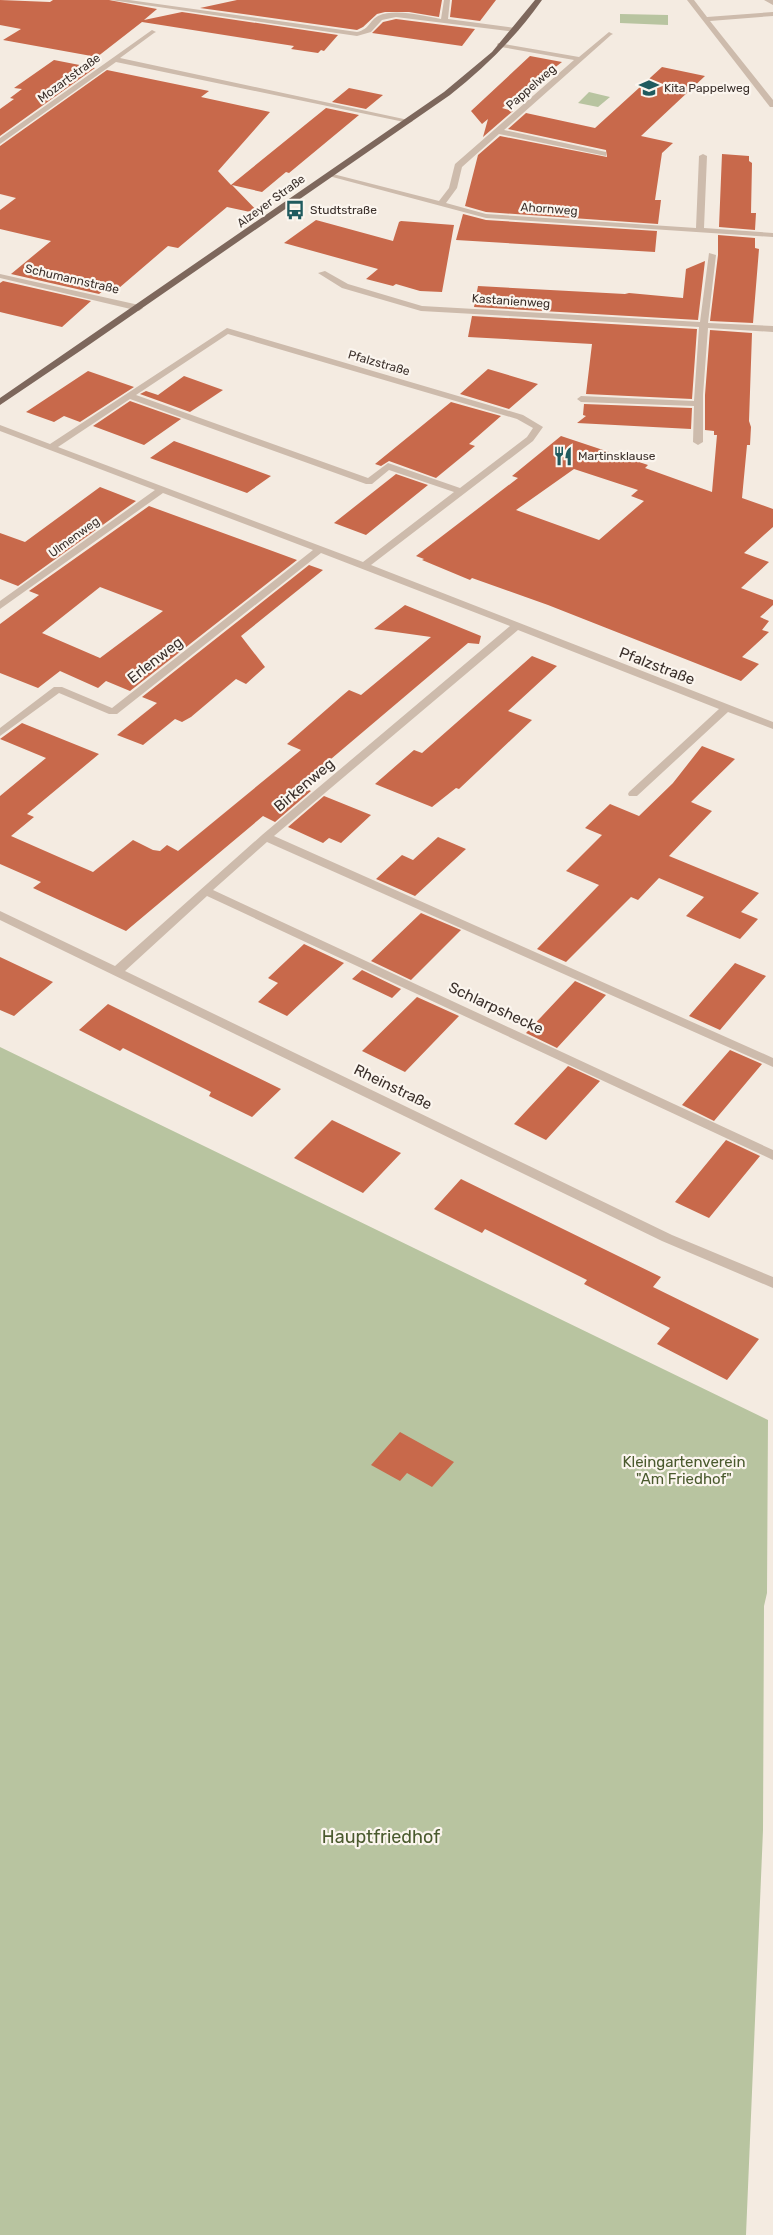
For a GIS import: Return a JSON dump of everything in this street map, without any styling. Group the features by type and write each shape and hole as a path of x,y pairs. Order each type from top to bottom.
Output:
{"main road":[{"name":"Alzeyer Straße","path":"0,402 139,308 454,88 501,45 539,0"}],"street":[{"path":"114,0 357,34 369,31 380,18 396,15 515,30"},
{"path":"180,9 191,0"},
{"path":"444,21 447,0"},
{"path":"690,0 773,105"},
{"path":"767,0 773,3"},
{"path":"706,18 773,14"},
{"name":"Mozartstraße","path":"0,142 152,32"},
{"name":"Pappelweg","path":"440,205 453,188 458,166 609,34"},
{"name":"Pappelweg","path":"501,45 580,59"},
{"path":"114,59 409,121"},
{"name":"Pappelweg","path":"498,131 603,154"},
{"path":"700,230 703,156"},
{"name":"Ahornweg","path":"329,174 486,216 773,235"},
{"path":"698,442 698,404 712,255"},
{"name":"Kastanienweg","path":"322,273 345,286 421,308 773,329"},
{"name":"Schumannstraße","path":"0,276 139,308"},
{"name":"Pfalzstraße","path":"53,446 227,331 520,417 538,428 530,439 364,566"},
{"path":"129,396 369,482 388,466 462,492"},
{"path":"581,399 698,404"},
{"name":"Pfalzstraße","path":"0,428 164,488 515,627 773,726"},
{"name":"Ulmenweg","path":"0,606 164,488"},
{"name":"Erlenweg","path":"0,733 58,689 113,712 320,549"},
{"name":"Birkenweg","path":"117,971 266,837 515,627"},
{"path":"633,794 725,709"},
{"path":"266,837 773,1063"},
{"name":"Schlarpshecke","path":"205,891 773,1156"},
{"name":"Rheinstraße","path":"0,916 667,1238 773,1283"}],"green space":[{"path":"620,14 668,15 668,25 620,23"},
{"path":"589,92 610,97 598,107 578,103"},
{"name":"Hauptfriedhof","path":"0,1047 768,1420 767,1593 764,1606 763,1830 746,2235 0,2235"}],"building":[{"path":"0,0 50,2 53,0 109,0 157,9 144,20 182,12 338,35 324,51 321,50 318,53 291,49 294,46 142,22 97,57 3,40 21,29 0,25"},
{"path":"237,0 442,0 439,17 409,12 385,12 377,14 357,30 200,8"},
{"path":"452,0 496,0 480,21 450,17"},
{"path":"396,19 475,29 462,46 372,33 383,22"},
{"path":"530,56 562,62 502,108 513,111 483,137 488,119 482,124 471,111"},
{"path":"54,60 95,68 0,136 0,109 14,99 10,98 22,89 14,88"},
{"path":"662,67 705,76 641,136 673,143 662,153 655,200 661,200 658,224 486,212 465,206 478,155 500,136 607,157 606,150 508,129 526,113 595,128"},
{"path":"107,70 209,91 201,97 270,112 218,171 231,185 326,108 359,115 289,173 286,172 262,192 232,185 260,214 227,207 178,248 168,246 119,288 109,286 99,294 11,274 51,241 0,229 0,210 16,198 0,194 0,146"},
{"path":"349,88 383,95 366,109 332,102"},
{"path":"722,154 749,156 749,161 752,163 751,213 756,213 755,230 719,227"},
{"path":"463,214 486,220 657,231 655,252 456,240"},
{"path":"316,220 393,241 401,221 454,225 442,292 420,291 396,284 393,286 366,279 378,269 284,243"},
{"path":"718,235 755,238 755,248 759,249 753,323 710,321 718,255"},
{"path":"705,261 698,320 474,307 478,286 629,293 683,298 686,269"},
{"path":"3,281 91,301 62,327 0,312 0,283"},
{"path":"472,316 697,329 692,399 586,394 592,344 468,337"},
{"path":"710,330 752,333 750,445 747,445 742,498 773,509 773,527 744,553 769,562 741,588 773,600 773,605 760,617 769,621 762,630 769,632 742,657 759,664 741,681 548,605 472,578 470,580 416,556 518,478 512,476 561,436 648,465 645,468 712,492 717,435 714,435 714,431 705,430 705,395","holes":["574,469 638,490 631,496 644,501 599,540 516,510"]},
{"path":"488,369 538,384 509,409 460,394"},
{"path":"88,371 134,387 80,422 64,416 54,422 26,412"},
{"path":"184,376 223,390 190,412 140,394 146,391 158,395"},
{"path":"130,401 181,419 144,445 93,426"},
{"path":"451,402 501,416 469,444 475,446 436,478 389,461 381,466 375,464"},
{"path":"584,404 692,408 691,429 577,423 586,416 583,415"},
{"path":"174,441 271,476 247,493 150,458"},
{"path":"396,474 428,485 366,535 334,523"},
{"path":"100,487 136,501 18,586 0,579 0,533 25,542"},
{"path":"149,506 297,560 130,691 106,681 98,688 60,671 38,688 0,673 0,624 39,595 29,591","holes":["100,587 163,611 100,658 42,633"]},
{"path":"309,565 323,570 241,636 265,667 246,684 236,679 191,717 182,722 175,719 143,745 117,735 157,703 142,697"},
{"path":"405,605 481,636 479,644 468,643 305,781 300,786 311,791 275,822 263,816 126,931 33,888 41,882 0,864 0,796 46,758 0,739 22,723 99,754 27,814 34,817 11,836 93,872 133,840 153,850 160,851 167,845 178,851 301,750 287,744 343,695 349,690 361,695 431,637 374,629"},
{"path":"532,656 557,666 508,711 532,720 459,789 456,788 432,807 375,784 414,750 422,753"},
{"path":"702,746 735,759 691,802 712,811 669,856 759,893 741,912 758,919 740,939 686,916 704,897 659,878 638,900 631,897 566,962 537,949 599,885 566,871 602,835 585,828 610,804 639,816 673,783"},
{"path":"324,796 371,815 341,843 329,838 323,843 288,827"},
{"path":"438,837 466,849 415,896 376,879 402,855 413,860"},
{"path":"421,913 461,930 411,980 371,961"},
{"path":"304,944 344,963 287,1016 258,1002 278,983 268,978"},
{"path":"0,957 53,982 14,1016 0,1010"},
{"path":"735,963 766,976 720,1030 689,1016"},
{"path":"362,970 401,989 392,998 352,979"},
{"path":"575,981 606,995 557,1048 526,1033"},
{"path":"417,997 459,1016 405,1072 362,1051"},
{"path":"108,1004 281,1089 252,1117 209,1096 211,1092 123,1048 120,1051 79,1030"},
{"path":"730,1050 762,1064 714,1121 682,1105"},
{"path":"568,1066 600,1081 546,1140 514,1124"},
{"path":"332,1120 401,1153 363,1193 294,1158"},
{"path":"726,1140 760,1156 709,1218 675,1202"},
{"path":"461,1179 661,1277 653,1287 759,1339 727,1380 657,1344 670,1328 584,1284 587,1280 485,1229 482,1233 434,1209"},
{"path":"400,1432 454,1462 432,1487 407,1473 400,1481 371,1465"}],"place":[{"name":"Kita Pappelweg","path":"649,88"},
{"name":"Studtstraße","path":"295,210"},
{"name":"Martinsklause","path":"563,456"}],"park label":[{"name":"Kleingartenverein \"Am Friedhof\"","path":"684,1470"}]}
